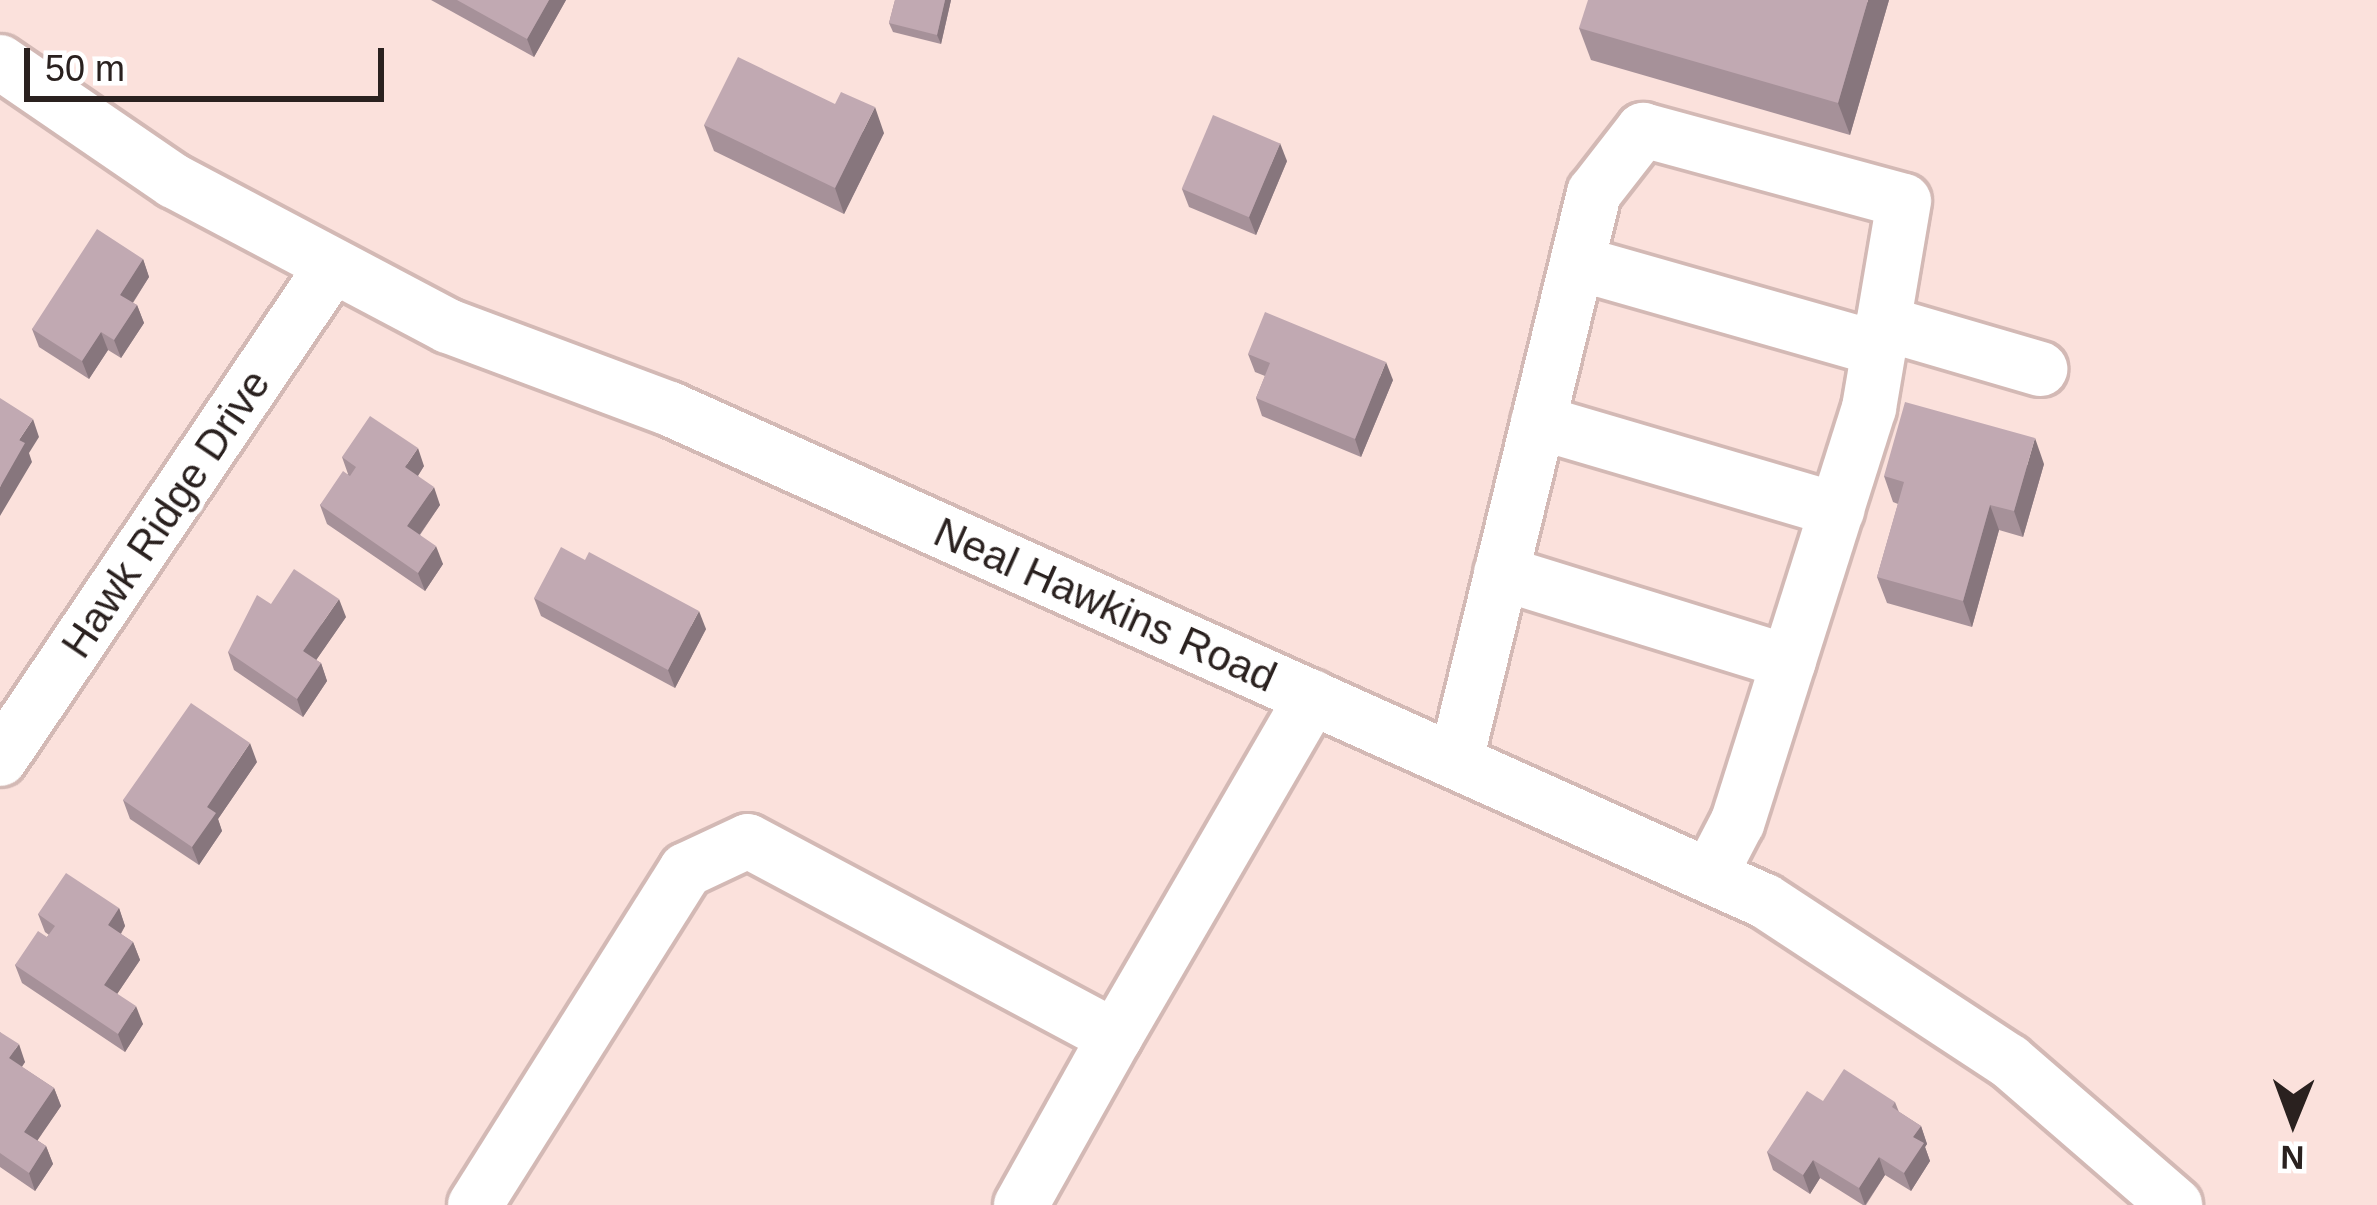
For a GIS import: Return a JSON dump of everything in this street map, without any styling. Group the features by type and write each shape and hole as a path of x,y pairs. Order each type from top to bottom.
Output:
{"street":[{"name":"Neal Hawkins Road","path":"0,62 174,181 448,326 670,409 1710,875 1937,1009 2118,1148 2175,1205"},
{"path":"1456,760 1594,193 1643,130 1904,201 1881,336 1837,510 1737,823 1710,875"},
{"path":"1577,263 2040,369"},
{"name":"Hawk Ridge Drive","path":"0,758 331,268"},
{"path":"1538,422 1837,510"},
{"path":"1501,573 1789,662"},
{"path":"1021,1205 1312,697"},
{"path":"476,1205 686,870 748,841 1115,1037"}],"building":[{"path":"457,0 549,0 527,39"},
{"path":"895,0 945,0 937,35 889,23"},
{"path":"1588,0 1868,0 1838,103 1579,28"},
{"path":"738,57 835,104 841,92 875,107 835,188 704,125"},
{"path":"1213,115 1280,144 1249,217 1182,189"},
{"path":"97,229 143,259 120,295 137,305 114,340 101,332 82,361 32,329"},
{"path":"1265,312 1386,362 1355,439 1256,398 1270,363 1248,354"},
{"path":"0,398 33,419 0,487"},
{"path":"1905,402 2035,438 2014,511 1990,505 1963,601 1877,577 1904,482 1884,476"},
{"path":"370,416 418,448 405,467 434,487 407,526 436,546 418,573 320,505 343,471 350,476 356,467 342,457"},
{"path":"561,547 585,560 589,552 699,611 668,670 534,598"},
{"path":"294,569 339,599 303,651 321,663 297,699 228,652 257,595 271,604"},
{"path":"191,703 250,743 207,807 216,813 192,847 123,800"},
{"path":"66,873 119,908 108,925 133,942 104,985 136,1006 118,1034 15,965 38,931 47,937 55,926 38,914"},
{"path":"0,1032 19,1044 9,1058 54,1088 24,1132 46,1146 29,1173 0,1153"},
{"path":"1844,1069 1895,1102 1892,1107 1921,1126 1913,1137 1924,1143 1904,1173 1879,1157 1859,1188 1813,1160 1803,1175 1767,1152 1807,1091 1823,1101"}]}
